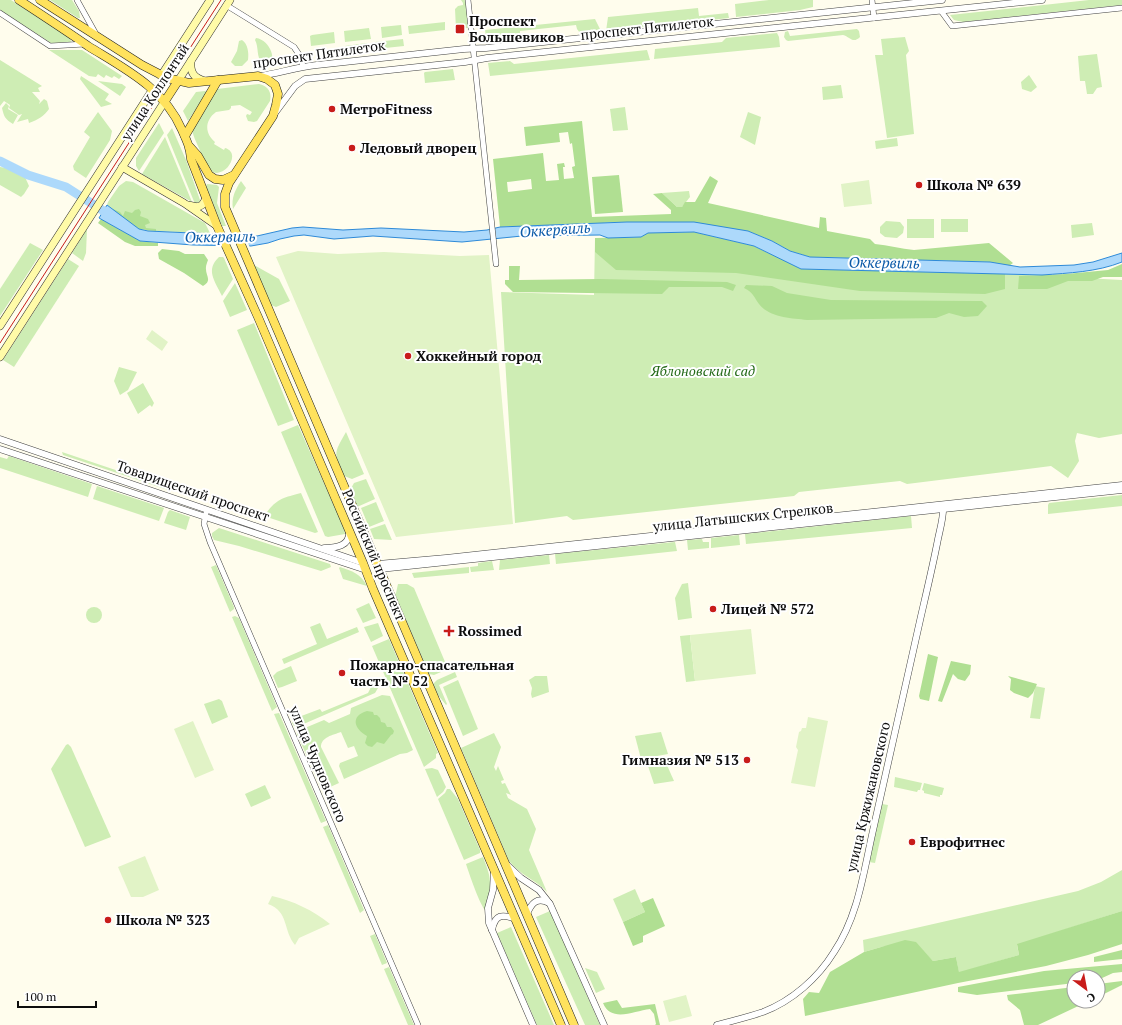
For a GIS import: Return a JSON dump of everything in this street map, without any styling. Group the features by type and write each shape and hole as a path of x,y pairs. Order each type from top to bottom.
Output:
{"main road":[{"path":"19,0 153,89 165,101 177,118 190,147 198,156 206,173 215,179 223,180 234,175 273,116 278,99 277,90 272,82 258,76"},
{"path":"40,0 161,76 178,81"},
{"name":"улица Коллонтай","path":"0,326 210,0"},
{"name":"улица Коллонтай","path":"0,357 228,3"},
{"path":"191,61 190,68 194,75 200,80 207,81"},
{"name":"проспект Пятилеток","path":"178,81 189,83 258,76"},
{"path":"185,136 218,80"},
{"path":"190,147 191,159 217,226"},
{"path":"122,167 184,203 217,226"},
{"name":"Российский проспект","path":"234,175 227,188 224,200 225,207 574,1025"},
{"path":"184,203 198,207 202,205 206,199"},
{"name":"Российский проспект","path":"217,226 365,566 561,1025"},
{"name":"улица Латышских Стрелков","path":"365,566 379,567"}],"street":[{"path":"77,0 98,37"},
{"path":"468,0 496,264"},
{"path":"872,0 874,18"},
{"name":"проспект Пятилеток","path":"258,76 289,71 303,66 942,0"},
{"name":"проспект Пятилеток","path":"273,116 295,86 305,79 1042,0"},
{"path":"228,3 294,47 300,56 303,66"},
{"path":"941,11 952,26 1122,8"},
{"path":"0,13 50,46 86,44"},
{"name":"Товарищеский проспект","path":"0,439 320,548 365,566"},
{"name":"Товарищеский проспект","path":"0,449 331,558 365,566"},
{"name":"улица Латышских Стрелков","path":"943,507 1122,484"},
{"name":"улица Латышских Стрелков","path":"379,567 943,507 1122,490"},
{"name":"улица Кржижановского","path":"717,1025 777,1006 795,994 824,966 834,953 848,928 855,907 881,795 933,563 943,507"},
{"name":"улица Чудновского","path":"207,510 204,524 210,542 418,1025"},
{"path":"320,548 341,546 349,538 349,530"},
{"name":"Российский проспект","path":"506,864 521,878 539,890 550,904 604,1025"},
{"name":"Российский проспект","path":"494,869 493,890 488,916 492,930 533,1025"},
{"path":"528,918 531,904 535,901 542,900 550,904"},
{"path":"492,930 494,921 500,916 508,916 517,923"}],"green space":[{"path":"0,0 11,0 70,38 71,42 51,43 0,10"},
{"path":"50,0 72,0 79,11 80,18 78,18"},
{"path":"461,0 466,0 468,28 456,29 455,9 458,6 463,5"},
{"path":"769,0 813,0 813,7 800,10 736,17 735,4"},
{"path":"1089,0 1122,0 1122,5 963,22 954,20 950,15"},
{"path":"698,8 699,16 728,13 729,18 606,31 608,17"},
{"path":"595,19 601,31 580,33 576,25 520,31 520,37 516,40 487,43 485,30"},
{"path":"445,22 445,30 409,34 408,26"},
{"path":"401,25 402,35 382,38 381,27"},
{"path":"369,28 371,39 345,42 344,31"},
{"path":"857,29 860,37 855,40 843,35 788,41 784,37 785,32 788,31 790,36"},
{"path":"334,32 335,43 311,46 310,36"},
{"path":"777,33 780,47 654,59 655,49 722,42 726,38"},
{"path":"905,37 909,51 906,55 914,134 887,138 875,55 883,55 881,39"},
{"path":"256,38 262,40 270,48 272,58 268,63 262,63 260,61 255,40"},
{"path":"403,39 404,46 376,49 375,42"},
{"path":"242,40 248,49 248,60 242,66 235,66 231,62 237,51 239,41"},
{"path":"367,43 372,47 372,50 346,52 345,46"},
{"path":"49,50 82,50 122,76 119,79 114,76 112,78 106,75 104,78 98,74 96,77 89,76"},
{"path":"647,50 650,60 490,76 488,63 510,61 514,64"},
{"path":"1097,54 1102,87 1097,88 1093,94 1087,94 1085,81 1080,81 1078,56"},
{"path":"0,60 42,86 38,88 40,92 32,92 40,101 39,104 44,99 47,101 49,109 40,118 29,123 28,119 17,122 22,114 19,115 9,108 10,105 4,101 0,106"},
{"path":"453,69 455,80 425,83 425,72"},
{"path":"1029,75 1037,87 1031,92 1022,89 1021,82"},
{"path":"81,76 109,94 105,100 112,104 101,107 80,79"},
{"path":"98,81 122,84 126,87 120,96"},
{"path":"259,84 265,86 269,90 270,101 257,121 248,121 246,116 247,114 250,115 252,112 240,105 231,106 229,110 216,112 212,115 208,123 207,127 209,135 215,142 214,144 224,150 225,148 230,151 232,155 232,160 225,170 215,173 210,170 206,164 194,138 192,129 217,89"},
{"path":"841,85 843,98 823,100 822,87"},
{"path":"196,92 207,92 188,121 183,111"},
{"path":"6,103 9,106 8,109 18,115 13,124 5,118 3,114 2,108"},
{"path":"625,107 628,130 613,131 610,109"},
{"path":"98,112 112,131 110,140 86,178 74,170 73,166 90,137 84,132"},
{"path":"748,112 761,117 755,145 740,137"},
{"path":"582,121 592,217 671,214 671,210 653,194 662,193 677,207 682,207 685,202 695,202 710,176 718,181 708,203 819,228 820,217 826,218 827,231 870,239 875,244 914,250 989,243 1013,263 1009,266 990,262 810,257 790,251 772,241 748,231 627,222 500,227 493,159 543,153 546,181 559,180 557,164 564,163 564,179 574,178 572,167 575,166 572,143 570,144 568,132 559,133 560,142 526,146 524,127","holes":["531,179 532,189 508,192 507,182"]},
{"path":"159,123 164,133 139,171 136,166 136,158"},
{"path":"172,128 186,160 200,200 199,203 195,204 167,135"},
{"path":"165,137 192,202 142,174"},
{"path":"897,138 898,146 876,149 875,141"},
{"path":"0,167 6,168 25,177 29,186 21,197 0,185"},
{"path":"619,175 623,212 595,214 592,177"},
{"path":"869,180 872,204 844,207 841,184"},
{"path":"126,181 133,182 205,223 210,233 148,231 124,218 107,205 119,186"},
{"path":"241,181 246,188 233,209 234,194"},
{"path":"207,184 217,185 219,187 217,203 226,226 222,226 206,186"},
{"path":"689,191 690,197 682,207 677,207 662,193"},
{"path":"113,209 120,212 123,216 125,211 132,213 139,209 141,212 140,216 148,219 150,223 145,225 146,228 156,229 156,231 139,229 112,210"},
{"path":"101,219 140,241 158,243 158,246 135,246 125,242 98,223"},
{"path":"907,219 934,219 934,238 907,238"},
{"path":"941,219 968,219 968,232 941,232"},
{"path":"886,221 900,222 904,227 903,233 897,238 885,237 880,233 880,227"},
{"path":"1092,223 1094,235 1072,238 1071,225"},
{"path":"87,229 86,253 83,261 72,253"},
{"path":"694,232 754,246 801,269 1005,274 1005,289 985,294 860,291 736,273 616,270 595,252 595,238 641,237 648,233"},
{"name":"Яблоновский сад","path":"595,238 1005,274 1122,280 1122,434 1099,438 1077,433 1075,441 1079,461 1068,478 1051,466 907,484 900,481 799,492 794,496 573,520 567,516 515,523 501,292 594,295"},
{"path":"30,243 43,250 0,316 0,289"},
{"path":"162,249 179,251 185,254 204,254 208,260 206,270 208,282 203,286 159,259 158,253"},
{"name":"Хоккейный город","path":"298,251 338,254 384,252 460,256 489,255 513,524 396,537 276,257"},
{"path":"219,257 224,258 233,279 222,296 214,280 212,271 215,262"},
{"path":"68,259 79,266 14,367 3,360"},
{"path":"1122,264 1122,277 1103,277 1092,281 1068,281 1047,289 1018,289 1019,276 1108,270"},
{"path":"254,265 279,279 290,301 276,307 271,305"},
{"path":"509,266 520,266 519,280 600,279 727,282 736,285 733,291 722,287 669,287 662,294 513,292 505,284 505,280 509,280"},
{"path":"235,283 247,310 230,317 223,301"},
{"path":"746,285 772,286 787,293 831,300 982,301 987,306 978,316 964,317 949,313 936,318 807,320 788,318 769,312 759,304 752,293 744,288"},
{"path":"254,323 294,420 278,426 237,330"},
{"path":"152,330 168,342 162,351 146,339"},
{"path":"119,367 137,372 128,390 120,395 114,381"},
{"path":"143,383 154,403 152,407 150,405 138,414 127,393"},
{"path":"298,425 344,528 345,534 328,537 325,536 281,432"},
{"path":"346,432 364,474 352,479 344,476 336,454"},
{"path":"62,452 172,489 171,491 63,455"},
{"path":"9,456 92,484 88,497 0,468 0,457 7,459"},
{"path":"366,479 375,499 357,507 350,490 354,483"},
{"path":"97,486 164,508 159,521 93,499"},
{"path":"301,493 318,532 315,533 264,516 272,506 280,500"},
{"path":"1122,495 1122,506 1048,514 1049,503"},
{"path":"376,502 384,521 369,527 361,508"},
{"path":"170,510 190,517 186,530 164,523"},
{"path":"911,516 912,528 746,544 745,534"},
{"path":"385,524 392,540 374,539 370,529"},
{"path":"219,528 330,564 331,567 321,571 214,540 212,533"},
{"path":"739,535 740,545 711,548 711,538"},
{"path":"702,539 703,542 709,542 709,548 688,550 687,540"},
{"path":"675,542 677,551 556,564 555,554"},
{"path":"549,555 550,564 499,570 500,560"},
{"path":"492,561 494,570 471,572 470,567 478,566 478,563"},
{"path":"216,565 234,607 234,609 230,612 211,567"},
{"path":"340,567 359,576 367,586 343,579 339,568"},
{"path":"469,567 469,573 414,578 412,573"},
{"path":"688,583 692,618 678,620 675,598 682,584"},
{"path":"398,584 407,584 414,588 448,669 434,675 429,674 395,594"},
{"path":"369,603 376,618 363,623 356,609"},
{"path":"91,607 97,607 102,612 100,621 97,623 91,623 86,618 86,612"},
{"path":"235,616 239,618 277,707 272,711 232,617"},
{"path":"320,623 327,639 357,627 359,632 284,664 282,659 317,644 310,627"},
{"path":"378,623 383,636 371,642 364,627"},
{"path":"751,629 756,674 695,681 690,635"},
{"path":"690,635 695,681 686,682 680,636"},
{"path":"389,639 438,753 436,754 436,758 424,767 372,646"},
{"path":"928,654 938,657 929,701 920,699 919,696"},
{"path":"951,661 971,665 970,674 965,681 958,679 953,674 942,702 938,701"},
{"path":"291,666 297,681 278,688 273,676 277,672"},
{"path":"455,672 457,677 439,685 447,704 446,705 438,695 433,684 437,680"},
{"path":"535,676 547,676 549,692 532,698 532,688 529,680"},
{"path":"1008,676 1037,684 1033,693 1028,698 1014,693 1010,690 1011,679"},
{"path":"375,679 378,688 375,693 299,726 294,726 292,723 296,718 320,709 322,712 368,693"},
{"path":"458,680 478,729 463,736 443,687"},
{"path":"1035,686 1045,688 1040,719 1030,718"},
{"path":"382,695 390,696 413,750 400,754 344,779 339,766 340,763 358,756 354,746 348,748 341,732 331,735 323,741 321,747 339,783 328,788 320,786 297,734 300,730 324,720 329,723 350,714 351,708"},
{"path":"219,699 222,701 228,717 212,724 204,704"},
{"path":"367,711 373,712 374,715 377,715 380,718 381,722 385,723 387,727 391,727 394,731 384,744 377,742 372,747 365,743 367,736 359,730 356,719 362,713"},
{"path":"279,713 326,821 321,823 274,714"},
{"path":"808,717 828,721 815,787 791,783 798,750 796,747 799,732 802,728 806,728"},
{"path":"193,721 214,770 195,778 174,729"},
{"path":"661,732 668,754 641,759 635,736"},
{"path":"494,733 501,747 494,767 496,771 498,766 504,780 501,781 502,784 505,783 511,795 506,793 508,798 527,809 536,829 529,850 547,892 518,870 509,861 461,748"},
{"path":"68,744 71,747 111,837 85,847 51,769"},
{"path":"666,763 674,781 654,784 648,766"},
{"path":"432,768 438,770 446,787 437,797 425,769"},
{"path":"895,777 922,783 920,790 917,792 894,787"},
{"path":"924,783 944,788 942,795 940,795 940,797 924,793 922,790"},
{"path":"265,785 271,798 251,807 245,794"},
{"path":"447,789 450,789 458,799 480,850 480,853 464,860 438,799"},
{"path":"882,804 888,805 875,863 869,862"},
{"path":"328,825 364,910 360,913 323,827"},
{"path":"145,856 159,890 143,897 131,897 118,867"},
{"path":"483,857 490,878 486,911 472,882 466,864"},
{"path":"1122,870 1122,911 1017,945 1019,955 959,973 956,957 933,961 915,942 881,947 864,952 863,940 1078,891 1101,882"},
{"path":"635,889 645,912 623,922 613,899"},
{"path":"272,896 288,901 317,914 330,924 299,938 295,945 291,940 283,916 275,907 268,904"},
{"path":"653,898 665,926 643,936 643,942 633,946 623,922 645,912 641,903"},
{"path":"550,911 600,1025 585,1025 536,917"},
{"path":"1122,911 1122,944 1046,966 958,983 805,1016 803,999 809,992 819,993 830,972 864,952 905,940 916,942 933,961 956,957 959,972 1019,955 1017,944"},
{"path":"511,927 554,1025 537,1025 497,933"},
{"path":"375,934 387,963 382,965 370,936"},
{"path":"1122,950 1122,959 1094,962 1094,957"},
{"path":"1122,964 1122,972 1113,973 1106,976 1106,969 1066,969"},
{"path":"389,967 414,1025 408,1025 384,969"},
{"path":"585,968 597,972 605,989 596,993"},
{"path":"1066,969 1066,984 977,995 958,992 958,987 1044,971"},
{"path":"1122,981 1122,985 1106,993 1106,983"},
{"path":"1066,988 1066,1009 1072,1009 1038,1025 1024,1025 1020,1010 1008,1000 1007,995"},
{"path":"686,995 692,1016 669,1022 663,1001"},
{"path":"617,1000 622,1008 655,1004 660,1025 655,1025 654,1014 650,1009 617,1014 611,1013 603,1003"}],"water":[{"path":"107,205 139,229 148,231 257,236 303,227 343,230 381,228 464,232 500,227 627,222 694,222 748,231 772,241 790,251 810,257 990,262 1020,267 1074,265 1093,262 1122,253 1122,262 1093,270 1042,275 801,269 754,246 694,232 648,233 641,237 608,238 600,235 522,236 462,242 373,236 334,239 304,235 251,246 193,245 140,241 99,218"}],"pier":[{"path":"213,231 244,233 250,248 220,247"}],"waterway":[{"name":"Оккервиль","path":"0,161 28,175 66,187 113,217"}],"tram line":[{"path":"0,343 221,0"}],"place":[{"name":"Проспект Большевиков","path":"460,29"},
{"name":"МетроFitness","path":"332,109"},
{"name":"Ледовый дворец","path":"352,148"},
{"name":"Школа № 639","path":"919,185"},
{"name":"Хоккейный город","path":"408,356"},
{"name":"Лицей № 572","path":"713,609"},
{"name":"Rossimed","path":"449,631"},
{"name":"Пожарно-спасательная часть № 52","path":"342,673"},
{"name":"Гимназия № 513","path":"747,760"},
{"name":"Еврофитнес","path":"912,842"},
{"name":"Школа № 323","path":"108,920"}]}
